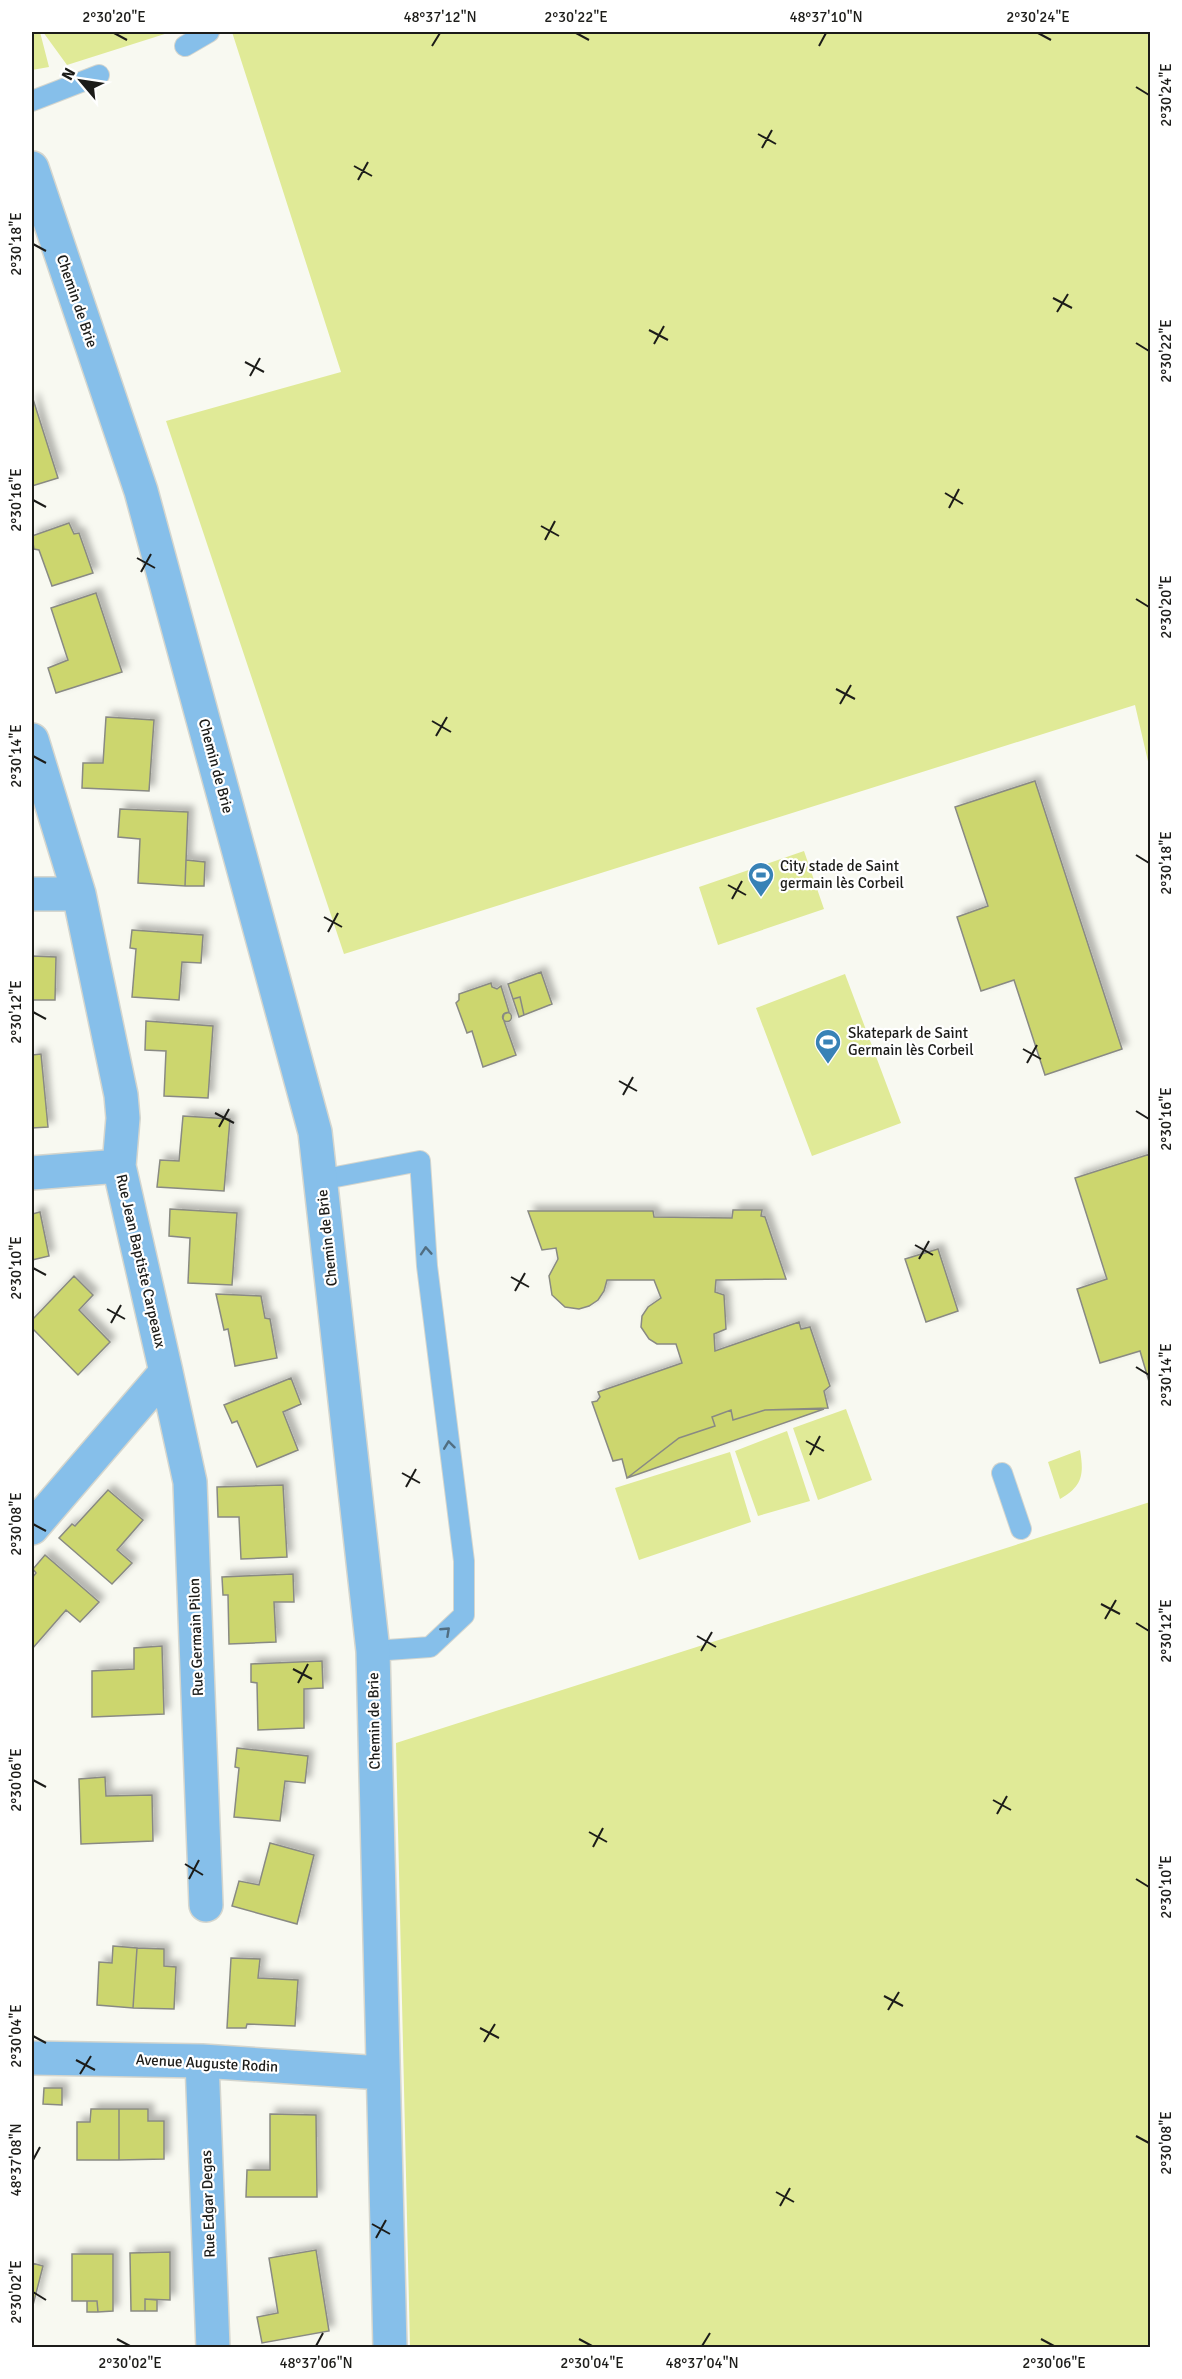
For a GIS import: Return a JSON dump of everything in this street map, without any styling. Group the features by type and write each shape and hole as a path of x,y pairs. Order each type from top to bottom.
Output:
{"street":[{"name":"Chemin de Brie","path":"32,168 141,490 315,1132 373,1651 390,2348"},
{"name":"Rue Jean Baptiste Carpeaux","path":"32,740 79,894 121,1095 123,1118 119,1166 166,1372"},
{"path":"32,894 79,894"},
{"path":"32,1173 119,1166"},
{"path":"32,1528 166,1372"},
{"name":"Rue Germain Pilon","path":"166,1372 190,1482 206,1905"},
{"name":"Avenue Auguste Rodin","path":"32,2058 202,2061 382,2073"},
{"name":"Rue Edgar Degas","path":"202,2061 213,2348"}],"lane":[{"path":"185,46 209,32"},
{"path":"32,101 99,75"},
{"path":"320,1180 420,1161 427,1266 464,1561 464,1615 430,1647 373,1651"},
{"path":"1002,1473 1021,1529"}],"green space":[{"path":"32,32 40,32 49,67 32,70"},
{"path":"43,32 171,32 67,65"},
{"path":"232,32 1150,32 1150,770 1135,705 344,954 166,421 341,372"},
{"name":"City stade de Saint germain lès Corbeil","path":"804,851 824,909 718,945 699,887"},
{"name":"Skatepark de Saint Germain lès Corbeil","path":"845,974 901,1123 812,1156 756,1008"},
{"path":"846,1409 872,1480 818,1500 793,1428"},
{"path":"787,1431 810,1501 758,1516 735,1451"},
{"path":"1080,1450 1082,1466 1080,1479 1068,1494 1060,1499 1048,1462"},
{"path":"730,1452 751,1522 639,1560 615,1488"},
{"path":"1150,1502 1150,2347 410,2347 396,1743"}],"building":[{"path":"32,400 58,478 32,486"},
{"path":"69,523 74,534 79,533 93,573 52,586 39,550 34,549 32,536"},
{"path":"96,593 122,672 56,693 48,668 68,660 51,608"},
{"path":"106,717 154,720 149,791 82,788 83,763 103,763"},
{"path":"1035,781 1122,1049 1045,1075 1014,980 981,991 957,917 988,906 955,807"},
{"path":"120,809 188,812 185,886 138,883 140,839 118,837"},
{"path":"186,860 205,862 204,886 185,886"},
{"path":"132,930 203,935 201,963 182,962 179,1000 132,997 136,949 130,948"},
{"path":"32,956 56,957 55,1000 32,1000"},
{"path":"541,972 552,1004 524,1015 520,997 513,999 508,984"},
{"path":"491,983 492,987 497,989 501,986 509,1012 504,1014 503,1018 516,1055 483,1067 472,1031 467,1033 456,1003 459,1000 459,994"},
{"path":"520,997 524,1015 519,1017 513,999"},
{"path":"507,1012 512,1017 507,1022 502,1017"},
{"path":"146,1021 213,1026 208,1098 164,1096 166,1051 145,1050"},
{"path":"41,1054 48,1127 32,1128 32,1055"},
{"path":"183,1116 230,1119 224,1191 157,1187 160,1160 179,1161"},
{"path":"1150,1154 1150,1385 1140,1351 1100,1363 1077,1289 1107,1279 1075,1178"},
{"path":"170,1209 237,1213 232,1285 188,1283 190,1238 169,1236"},
{"path":"733,1210 762,1210 761,1216 765,1217 786,1279 716,1280 715,1292 724,1295 726,1329 714,1334 715,1351 799,1322 801,1329 810,1327 830,1386 824,1391 828,1408 765,1410 733,1420 731,1410 712,1417 715,1426 679,1438 627,1478 622,1459 613,1461 592,1402 597,1401 600,1397 598,1392 682,1363 676,1344 657,1344 649,1339 641,1327 642,1316 648,1307 661,1298 654,1280 607,1280 598,1300 589,1306 579,1309 565,1307 552,1295 549,1276 558,1259 556,1248 542,1250 528,1211 653,1211 654,1217 732,1218"},
{"path":"40,1212 49,1256 32,1260 32,1214"},
{"path":"938,1249 958,1311 926,1322 905,1259"},
{"path":"74,1276 93,1295 79,1310 110,1342 78,1375 32,1328 32,1320"},
{"path":"216,1294 261,1296 265,1318 270,1319 277,1358 235,1366 228,1329 224,1330"},
{"path":"291,1378 301,1404 283,1412 298,1450 257,1467 237,1421 232,1423 224,1405"},
{"path":"824,1409 627,1478 679,1438 715,1426 712,1417 731,1410 733,1420 765,1410"},
{"path":"283,1485 287,1557 241,1559 239,1517 218,1517 217,1487"},
{"path":"108,1490 143,1520 117,1550 132,1563 112,1584 59,1538 72,1524 75,1526"},
{"path":"45,1555 99,1602 80,1622 66,1610 32,1649 32,1578 36,1573 33,1569"},
{"path":"293,1574 294,1602 274,1602 276,1642 229,1644 228,1595 223,1595 222,1577"},
{"path":"162,1646 164,1714 92,1717 92,1671 134,1669 134,1648"},
{"path":"322,1661 323,1688 304,1689 304,1728 258,1730 257,1683 251,1682 251,1664"},
{"path":"237,1748 308,1756 305,1783 285,1781 280,1821 234,1817 239,1768 235,1767"},
{"path":"105,1777 106,1796 152,1795 153,1841 81,1844 79,1779"},
{"path":"270,1843 314,1855 297,1924 232,1906 239,1881 259,1885"},
{"path":"113,1946 137,1948 133,2008 97,2005 99,1962 112,1963"},
{"path":"137,1948 164,1949 164,1966 176,1967 174,2009 133,2008"},
{"path":"231,1958 260,1959 258,1978 298,1980 295,2026 247,2024 246,2028 227,2028"},
{"path":"44,2088 62,2088 62,2105 43,2104"},
{"path":"91,2109 119,2109 119,2160 77,2160 77,2122 90,2122"},
{"path":"119,2109 148,2109 148,2121 164,2121 164,2159 119,2160"},
{"path":"270,2114 316,2115 317,2197 246,2197 247,2170 270,2170"},
{"path":"316,2250 329,2331 262,2343 257,2317 278,2313 269,2258"},
{"path":"170,2252 170,2300 145,2299 145,2311 131,2311 130,2253"},
{"path":"72,2254 113,2254 113,2311 98,2312 97,2301 72,2301"},
{"path":"32,2263 43,2266 32,2309"},
{"path":"145,2299 157,2300 157,2311 145,2311"},
{"path":"87,2301 97,2301 98,2312 87,2312"}],"place":[{"name":"City stade de Saint germain lès Corbeil","path":"761,898"},
{"name":"Skatepark de Saint Germain lès Corbeil","path":"828,1065"}]}
